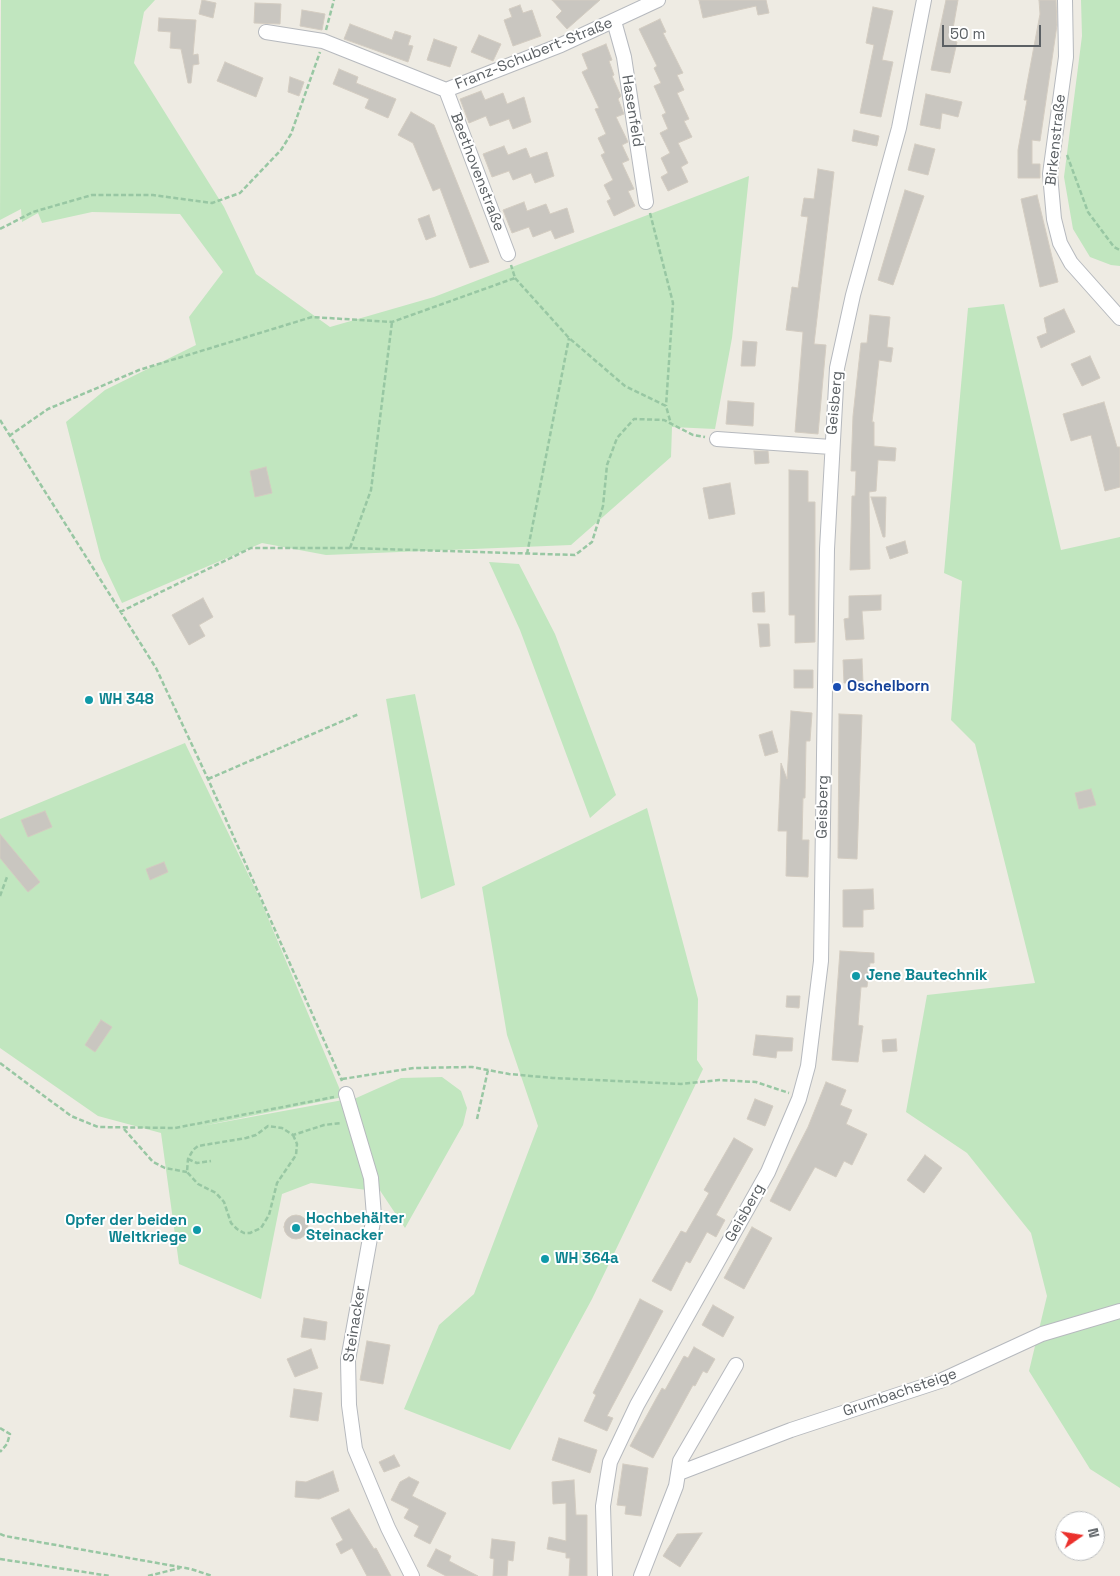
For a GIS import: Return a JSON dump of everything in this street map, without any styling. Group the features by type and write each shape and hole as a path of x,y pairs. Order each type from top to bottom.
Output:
{"street":[{"name":"Franz-Schubert-Straße","path":"266,32 323,41 446,90 561,45 658,0"},
{"name":"Geisberg","path":"605,1576 603,1506 610,1462 637,1405 768,1172 799,1099 808,1066 821,961 827,549 831,447 837,368 853,295 899,128 924,0"},
{"name":"Birkenstraße","path":"1065,0 1066,57 1050,174 1054,219 1060,243 1071,263 1120,318"},
{"name":"Hasenfeld","path":"614,21 624,57 646,202"},
{"name":"Beethovenstraße","path":"446,90 508,254"},
{"path":"717,440 831,447"},
{"name":"Steinacker","path":"346,1094 371,1178 374,1216 348,1360 349,1405 354,1449 388,1528 412,1576"},
{"name":"Grumbachsteige","path":"679,1473 791,1430 940,1382 1042,1334 1120,1311"},
{"path":"641,1576 676,1486 680,1461 736,1365"}],"path":[{"path":"0,229 33,212 92,195 153,195 212,203 240,193 281,150 291,134 323,41 334,0"},
{"path":"1065,152 1088,212 1114,247 1120,250"},
{"path":"646,202 673,303 666,406 671,424"},
{"path":"508,254 515,278 570,338 625,386 666,406"},
{"path":"9,436 48,409 139,370 312,317 392,322 515,278"},
{"path":"350,548 371,490 392,322"},
{"path":"527,554 570,338"},
{"path":"120,612 251,548 350,548 575,555 592,542 603,506 607,465 617,438 634,419 664,420 694,435 717,440"},
{"path":"0,420 156,668 342,1079 346,1094 175,1128 124,1129 98,1127 71,1116 0,1063"},
{"path":"208,780 359,714"},
{"path":"0,896 7,877"},
{"path":"342,1079 414,1068 472,1067 553,1078 681,1084 719,1080 756,1082 788,1092 799,1099"},
{"path":"477,1119 488,1070"},
{"path":"293,1135 317,1127 340,1123"},
{"path":"124,1129 153,1162 165,1168 187,1172 198,1184 216,1193 224,1202 231,1223 244,1233 250,1233 261,1228 269,1216 277,1183 296,1155 297,1144 293,1135 282,1128 268,1126 246,1138 198,1146 193,1150 188,1159 187,1172"},
{"path":"188,1159 197,1163 211,1161"},
{"path":"0,1428 10,1434 7,1444 0,1452"},
{"path":"0,1534 184,1568 212,1576"},
{"path":"0,1559 110,1576"},
{"path":"148,1576 184,1568"}],"green space":[{"path":"1,0 155,0 144,12 134,63 224,207 256,274 330,327 434,297 749,176 732,338 715,429 672,427 671,457 571,545 326,555 262,543 122,603 101,559 66,422 105,390 196,345 189,317 223,272 180,214 92,212 42,223 38,213 22,222 21,209 0,220"},
{"path":"1081,0 1120,0 1120,266 1111,265 1090,257 1073,229 1064,177 1082,36"},
{"path":"1004,304 1061,550 1120,537 1120,1488 1090,1469 1029,1371 1047,1296 1031,1233 967,1153 906,1112 927,995 1035,983 975,744 951,720 962,581 944,573 968,308"},
{"path":"489,562 519,564 555,634 616,795 590,818 520,630"},
{"path":"415,694 455,885 421,899 386,699"},
{"path":"185,743 260,899 343,1097 202,1126 343,1100 367,1190 311,1183 282,1194 261,1299 179,1264 161,1133 98,1116 0,1048 0,819"},
{"path":"647,808 698,999 697,1060 703,1069 592,1299 510,1450 404,1409 439,1325 474,1294 538,1126 507,1035 482,887"},
{"path":"442,1077 461,1091 467,1108 463,1125 405,1228 379,1189 354,1099 401,1078"}],"building":[{"path":"202,0 216,3 213,18 199,14"},
{"path":"552,0 600,0 567,29 556,17 562,11"},
{"path":"699,0 766,0 769,13 758,15 756,6 703,18"},
{"path":"946,0 958,0 951,40 957,42 950,73 931,70"},
{"path":"1039,0 1056,0 1057,25 1040,141 1032,140 1032,164 1040,164 1040,178 1018,178 1018,150 1027,100 1024,100 1040,14"},
{"path":"255,3 281,4 280,24 254,23"},
{"path":"520,5 523,13 532,10 541,36 513,46 504,20 512,17 509,9"},
{"path":"873,7 893,11 882,60 893,62 881,117 860,113 874,45 866,43"},
{"path":"302,10 325,14 322,30 300,26"},
{"path":"159,18 196,20 193,55 198,54 199,64 193,65 191,83 188,83 181,49 170,48 171,32 158,31"},
{"path":"660,19 666,32 663,33 683,73 677,75 684,90 677,93 689,119 684,121 692,137 678,143 688,163 681,167 688,182 668,191 661,177 668,173 661,158 670,153 660,133 668,129 662,115 666,113 654,86 661,83 654,68 657,66 639,29"},
{"path":"350,24 392,40 395,31 411,36 408,45 413,46 408,62 344,39"},
{"path":"479,35 501,44 493,61 471,52"},
{"path":"434,39 457,47 450,67 427,60"},
{"path":"606,44 612,60 609,61 614,75 612,76 621,96 618,99 624,114 616,117 628,142 622,145 629,160 622,163 634,189 628,191 635,206 614,216 607,201 611,199 604,185 613,180 601,155 605,153 598,138 606,134 595,109 599,108 582,72 588,69 582,54"},
{"path":"225,62 263,78 256,97 217,81"},
{"path":"339,69 358,77 356,83 396,99 388,118 365,108 369,99 333,84"},
{"path":"290,77 304,82 299,96 288,92"},
{"path":"481,91 485,100 503,93 507,104 524,97 531,122 513,129 509,119 490,126 486,116 469,123 460,99"},
{"path":"926,94 962,102 958,117 942,113 940,129 920,125"},
{"path":"411,112 434,125 489,262 470,268 440,188 433,191 413,143 398,135"},
{"path":"854,130 879,136 877,146 852,141"},
{"path":"915,144 935,149 928,175 908,170"},
{"path":"504,146 508,155 526,148 530,158 547,152 554,176 535,183 531,173 513,180 509,171 492,177 483,154"},
{"path":"818,169 834,172 814,344 826,345 818,434 795,432 803,332 786,330 792,287 798,288 808,217 801,216 804,198 814,199"},
{"path":"905,190 924,196 893,285 878,280"},
{"path":"1037,195 1058,282 1040,287 1021,199"},
{"path":"524,202 527,211 546,204 550,214 567,208 574,232 555,239 551,230 533,237 529,227 512,233 503,210"},
{"path":"429,215 436,236 426,240 418,219"},
{"path":"1064,309 1075,332 1041,348 1037,337 1047,333 1044,318"},
{"path":"870,315 890,317 887,347 893,348 891,362 879,360 872,422 874,422 874,446 896,448 895,461 878,460 876,491 869,492 870,569 850,570 852,496 855,496 856,471 851,471 853,416 861,343 867,343"},
{"path":"743,341 757,342 755,366 741,366"},
{"path":"1090,356 1100,378 1082,386 1071,364"},
{"path":"728,401 754,403 753,426 726,424"},
{"path":"1104,402 1117,447 1120,447 1120,487 1105,491 1091,435 1071,441 1063,414"},
{"path":"754,451 768,451 769,463 755,464"},
{"path":"266,467 272,493 255,497 250,471"},
{"path":"789,470 808,471 808,502 815,502 815,642 795,643 795,615 789,615"},
{"path":"730,483 735,514 709,519 703,488"},
{"path":"871,497 886,497 885,537 883,537"},
{"path":"905,541 908,553 890,559 886,547"},
{"path":"764,592 765,612 753,612 752,593"},
{"path":"881,595 881,610 862,611 864,639 846,640 844,619 849,618 849,596"},
{"path":"203,598 213,617 199,625 205,636 189,645 172,615"},
{"path":"758,624 769,624 770,646 760,647"},
{"path":"862,659 863,682 844,683 843,660"},
{"path":"794,670 813,670 813,688 794,688"},
{"path":"791,711 812,713 810,741 806,741 805,798 803,798 802,840 809,840 808,877 786,876 787,831 778,831 781,763 787,779"},
{"path":"839,714 862,715 857,859 838,858"},
{"path":"772,731 778,752 765,756 759,735"},
{"path":"1091,789 1096,805 1079,809 1075,793"},
{"path":"45,811 52,827 28,837 21,820"},
{"path":"0,834 40,882 28,892 0,858"},
{"path":"164,862 168,872 150,880 146,869"},
{"path":"873,889 874,909 863,910 863,927 843,927 843,890"},
{"path":"840,951 874,953 874,963 870,963 867,987 861,987 858,1025 863,1026 858,1062 832,1060"},
{"path":"787,996 800,996 799,1008 786,1007"},
{"path":"101,1020 112,1027 95,1052 85,1045"},
{"path":"756,1035 793,1038 792,1051 777,1051 776,1058 753,1055"},
{"path":"896,1039 897,1051 883,1052 882,1040"},
{"path":"826,1082 846,1090 840,1105 852,1110 846,1124 867,1134 852,1165 844,1161 836,1177 815,1167 790,1211 770,1201 808,1127"},
{"path":"755,1099 773,1106 765,1126 747,1119"},
{"path":"734,1138 753,1149 716,1215 725,1220 716,1237 707,1232 690,1263 686,1261 671,1291 652,1281 681,1231 686,1233 709,1193 704,1190"},
{"path":"925,1155 942,1168 924,1193 907,1180"},
{"name":"Hochbehälter Steinacker","path":"296,1215 305,1218 308,1227 305,1236 296,1239 287,1236 284,1227 287,1218"},
{"path":"752,1227 772,1238 744,1289 724,1278"},
{"path":"640,1299 663,1311 607,1416 613,1418 607,1431 584,1421 596,1395 593,1393"},
{"path":"713,1305 734,1317 723,1337 702,1325"},
{"path":"304,1318 327,1322 325,1340 301,1337"},
{"path":"367,1341 390,1345 383,1384 360,1380"},
{"path":"694,1347 715,1359 707,1373 703,1371 695,1386 693,1385 653,1458 630,1446 662,1388 665,1390 684,1356 688,1358"},
{"path":"311,1349 318,1368 295,1377 287,1359"},
{"path":"294,1389 322,1393 318,1421 290,1417"},
{"path":"559,1438 597,1450 590,1473 552,1460"},
{"path":"394,1455 400,1466 384,1472 379,1462"},
{"path":"623,1464 648,1468 641,1516 625,1514 626,1506 617,1505"},
{"path":"333,1471 339,1491 319,1499 295,1497 296,1481 306,1482"},
{"path":"409,1477 419,1482 412,1496 446,1513 430,1544 414,1536 419,1526 404,1518 409,1509 391,1500 400,1482"},
{"path":"574,1480 576,1515 587,1515 587,1576 569,1576 570,1558 566,1558 566,1553 547,1549 549,1537 566,1541 566,1503 553,1504 552,1482"},
{"path":"349,1509 374,1549 376,1548 391,1576 367,1576 352,1548 341,1554 336,1544 343,1540 331,1518"},
{"path":"702,1533 680,1567 663,1556 677,1534"},
{"path":"492,1539 515,1542 513,1561 508,1560 507,1576 493,1576 494,1559 490,1558"},
{"path":"436,1549 451,1556 449,1561 478,1576 446,1576 427,1566"}],"place":[{"name":"Oschelborn","path":"837,687"},
{"name":"WH 348","path":"89,700"},
{"name":"Jene Bautechnik","path":"856,976"},
{"name":"Hochbehälter Steinacker","path":"296,1228"},
{"name":"Opfer der beiden Weltkriege","path":"197,1230"},
{"name":"WH 364a","path":"545,1259"}]}
